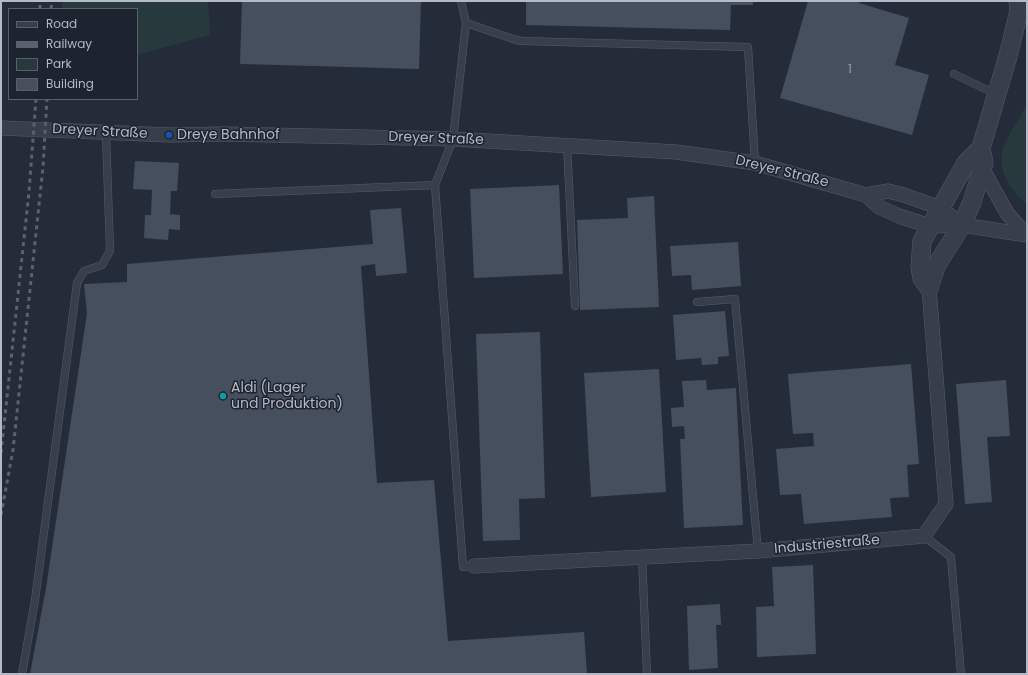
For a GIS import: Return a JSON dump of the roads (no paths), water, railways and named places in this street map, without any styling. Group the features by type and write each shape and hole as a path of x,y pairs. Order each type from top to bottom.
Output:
{"street":[{"path":"924,536 946,504 929,288 936,266 962,225 972,202 984,163 981,148 1008,56 1021,4"},
{"path":"1008,56 1027,39"},
{"name":"Dreyer Straße","path":"1,128 106,133 453,139 676,152 755,163 866,195 888,191 904,195 940,208 962,225"},
{"path":"929,288 922,278 920,267 920,250 922,242 966,163 981,148"},
{"name":"Dreyer Straße","path":"982,170 1007,213 1027,235"},
{"name":"Dreyer Straße","path":"866,195 879,207 899,216 930,226 962,225 1027,235"},
{"name":"Industriestraße","path":"474,566 758,551 924,536"}],"lane":[{"path":"461,1 466,23 453,139 435,185 463,567 474,566"},
{"path":"466,23 522,41 748,47 755,163"},
{"path":"954,74 996,94"},
{"path":"22,674 36,600 77,283 84,272 102,265 110,251 106,133"},
{"path":"567,145 575,306"},
{"path":"215,194 435,185"},
{"path":"697,302 735,299 758,551"},
{"path":"924,536 951,557 961,674"},
{"path":"642,557 647,674"}],"railway":[{"path":"40,1 40,8"},
{"path":"51,8 52,1"},
{"path":"1,453 29,192 36,100"},
{"path":"1,515 13,450 43,167 47,100"}],"place":[{"name":"Dreye Bahnhof","path":"169,135"},
{"name":"Aldi (Lager und Produktion)","path":"223,396"}]}
